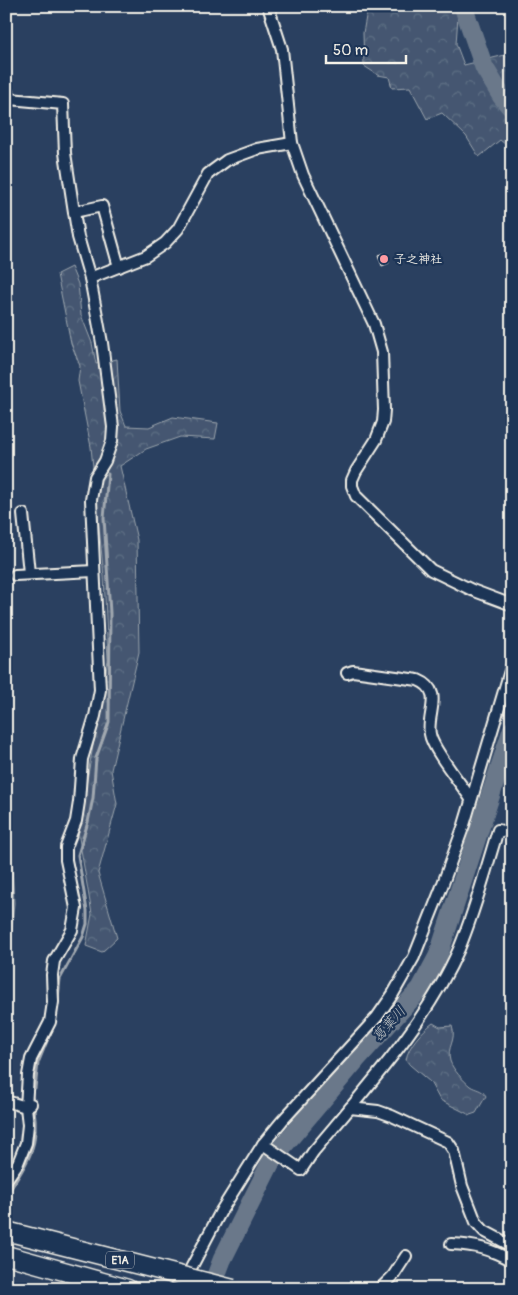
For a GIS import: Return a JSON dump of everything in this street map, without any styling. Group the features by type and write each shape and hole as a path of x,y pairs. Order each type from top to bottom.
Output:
{"highway":[{"name":"E1A","path":"6,1231 233,1289"},
{"name":"E1A","path":"6,1255 128,1289"}],"street":[{"path":"268,6 282,49 292,144 304,175 374,324 382,352 383,422 376,440 352,480 356,496 431,570 472,590 512,605"},
{"path":"6,1180 18,1163 26,1143 29,1105 28,1075 31,1059 50,1022 53,1002 52,975 54,961 72,930 76,908 66,860 66,847 76,821 80,802 82,759 95,716 100,690 91,500 95,477 105,461 112,441 113,427 102,343 90,278 78,237 74,212 65,153 63,104 7,96"},
{"path":"90,278 146,256 165,243 178,229 208,174 227,160 257,149 292,144"},
{"path":"74,212 102,206 119,267"},
{"path":"23,514 29,573"},
{"path":"15,574 94,571"},
{"path":"180,1289 221,1212 265,1145 282,1121 377,1017 393,994 414,957 436,902 471,799 512,664"},
{"path":"347,673 353,671 418,680 425,683 431,690 433,701 429,734 434,746 471,799"},
{"path":"265,1145 301,1170 313,1152 399,1047 440,987 460,948 498,830 512,833"},
{"path":"6,1102 29,1105"},
{"path":"350,1108 378,1111 448,1142 454,1151 462,1186 476,1222 484,1231 512,1246"},
{"path":"451,1244 470,1244 496,1251 512,1261"},
{"path":"380,1289 393,1276 406,1256"}],"green space":[{"path":"368,6 456,6 458,16 456,44 464,65 505,55 512,63 512,150 500,140 479,157 466,136 442,113 427,119 410,87 392,88 389,77 378,75 364,66 363,33"},
{"path":"71,267 78,284 81,315 92,343 96,364 117,359 120,411 126,426 149,427 173,417 218,423 215,439 180,437 146,449 120,466 137,540 139,652 111,770 117,804 98,873 117,938 102,952 86,946 92,914 78,832 108,660 104,577 91,447 78,381 80,366 71,343 57,274"},
{"path":"6,835 11,848 14,903 6,988"},
{"path":"433,1023 440,1027 452,1026 453,1036 449,1052 451,1064 467,1084 483,1092 486,1096 476,1113 470,1115 440,1100 430,1082 406,1060 416,1039"}],"building":[{"name":"子之神社","path":"386,253 389,263 382,266 378,255"}],"waterway":[{"name":"葛葉川","path":"463,6 484,67 502,97 512,109"},
{"path":"57,1008 60,979 83,937 87,924 87,911 78,855 93,798 96,758 109,722 110,613 104,518 108,474"},
{"name":"葛葉川","path":"211,1289 222,1260 273,1158 356,1060 421,988 438,956 512,730"},
{"path":"35,1088 38,1063 52,1029"},
{"path":"6,1196 25,1165 33,1145 35,1135 34,1109 30,1107"}],"place":[{"name":"子之神社","path":"384,259"}]}
